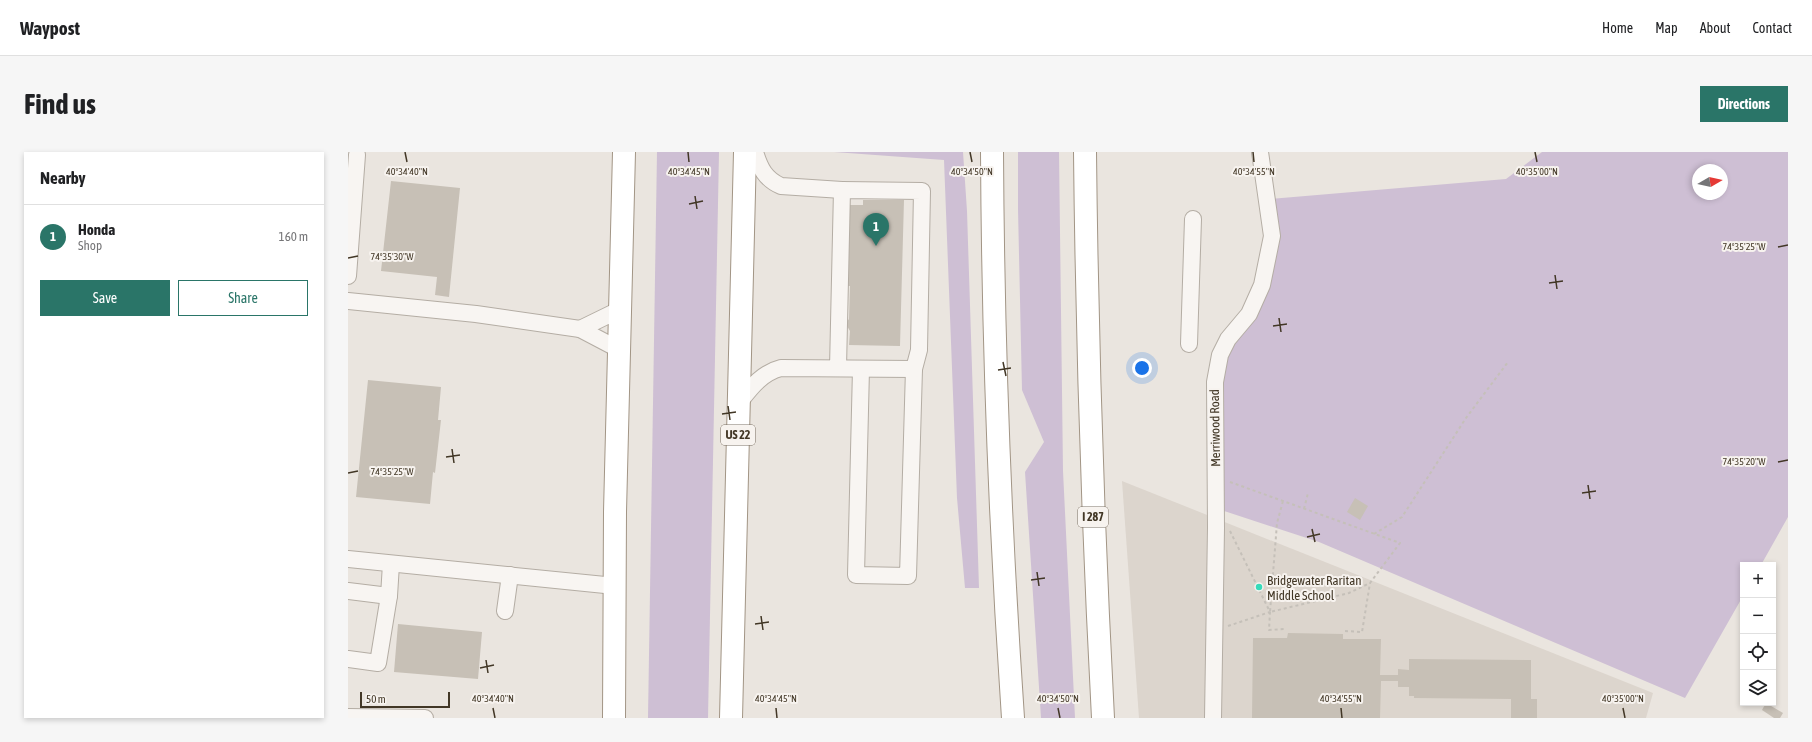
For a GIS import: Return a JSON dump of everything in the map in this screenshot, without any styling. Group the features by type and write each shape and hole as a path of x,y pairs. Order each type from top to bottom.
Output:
{"highway":[{"path":"614,718 615,512 624,152"},
{"name":"US 22","path":"731,718 745,152"},
{"path":"992,152 994,329 1000,497 1013,718"},
{"name":"I 287","path":"1085,152 1086,317 1092,495 1103,718"}],"street":[{"path":"755,152 760,167 766,176 772,182 781,186 842,190 922,191 919,350 914,369 908,576 856,575 861,369"},
{"name":"Merriwood Road","path":"1213,718 1216,477 1214,382 1220,355 1228,340 1249,314 1262,285 1270,250 1272,236 1260,152"},
{"path":"348,276 357,155"},
{"path":"838,368 842,190"},
{"path":"1189,344 1193,219"},
{"path":"348,301 476,314 580,329 620,350"},
{"path":"580,329 621,309"},
{"path":"738,404 756,382 774,370 781,368 914,369"},
{"path":"348,559 615,586"},
{"path":"348,659 378,663 389,596 391,564"},
{"path":"505,611 510,575"},
{"path":"348,591 389,596"},
{"path":"348,717 425,718"}],"path":[{"path":"1374,534 1402,517 1466,418 1508,362"},
{"path":"1216,477 1400,543 1370,583 1362,632 1345,631"},
{"path":"1304,508 1308,493"},
{"path":"1283,501 1277,523 1269,630 1284,629"},
{"path":"1228,528 1270,612"},
{"path":"1224,627 1270,612 1349,593 1370,583"}],"shaded area":[{"path":"657,152 719,152 708,718 648,718"},
{"path":"834,152 963,152 967,211 979,588 965,588 957,498 944,160"},
{"path":"1018,152 1059,152 1063,471 1075,718 1041,718 1025,472 1044,442 1022,390"},
{"path":"1542,152 1788,152 1788,517 1763,562 1740,562 1740,601 1685,698 1319,542 1212,507 1216,365 1268,268 1270,199 1506,179"},
{"name":"Bridgewater Raritan Middle School","path":"1122,481 1653,693 1646,718 1139,718"}],"building":[{"path":"391,181 460,188 449,297 435,295 437,277 381,271"},
{"path":"863,200 904,200 900,346 849,345 850,331 846,323 849,319 850,286 848,286 850,205 863,205"},
{"path":"368,380 441,387 438,420 441,420 430,504 356,497"},
{"path":"1355,498 1368,506 1360,520 1347,512"},
{"path":"398,624 482,632 478,679 394,672"},
{"path":"1288,633 1343,634 1343,639 1381,639 1380,675 1398,675 1398,669 1409,670 1409,659 1531,660 1531,699 1537,699 1537,718 1511,718 1511,699 1414,698 1414,696 1409,696 1409,687 1398,687 1398,681 1381,681 1380,718 1252,718 1253,638 1287,638"},
{"path":"1764,706 1771,706 1783,713 1780,718 1774,718 1762,710"}],"place":[{"name":"Honda","path":"876,246"},
{"name":"Bridgewater Raritan Middle School","path":"1259,587"}]}
